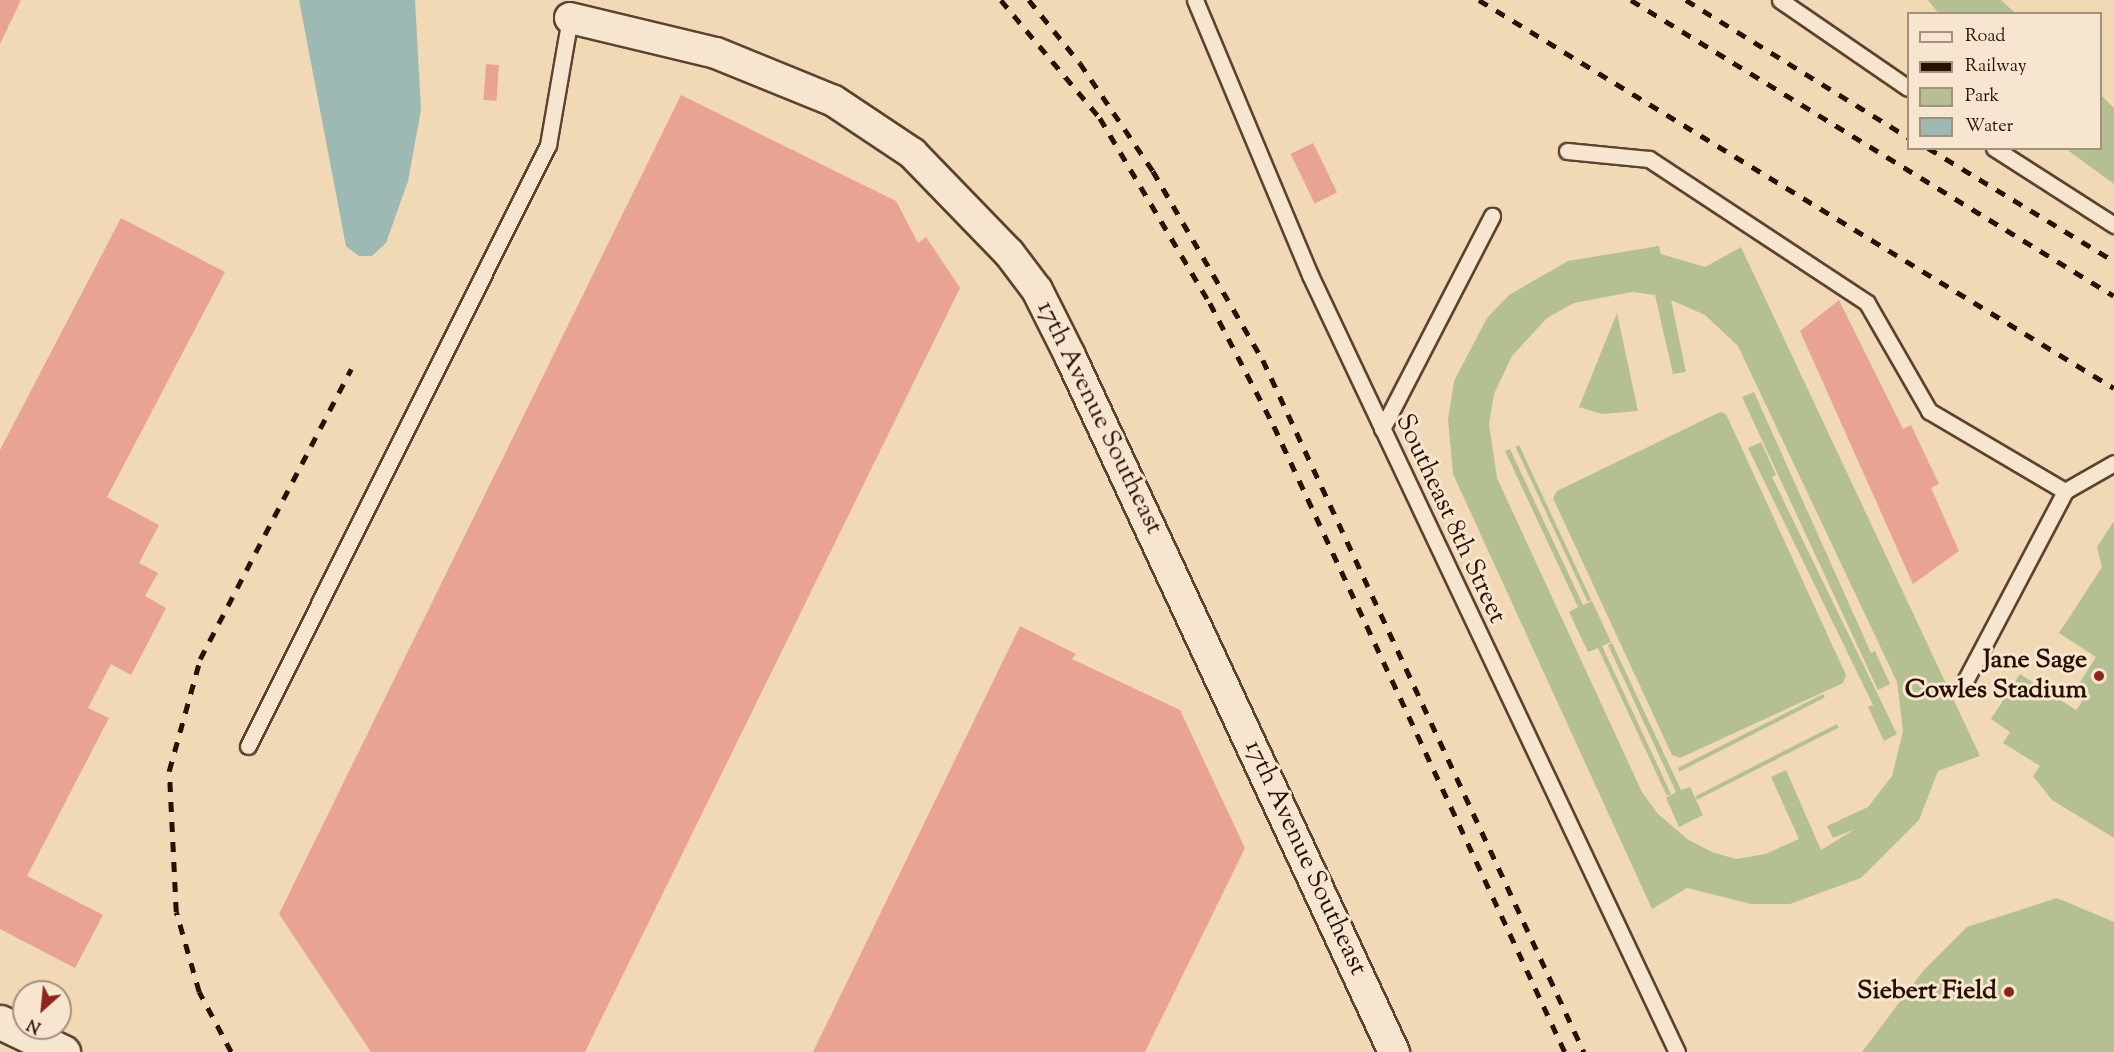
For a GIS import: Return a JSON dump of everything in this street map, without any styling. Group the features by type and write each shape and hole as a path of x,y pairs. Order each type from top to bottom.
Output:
{"street":[{"name":"17th Avenue Southeast","path":"570,18 716,53 834,101 912,153 1010,253 1037,290 1080,377 1394,1052"},
{"path":"0,1022 63,1052"}],"lane":[{"name":"Southeast 8th Street","path":"1195,0 1382,429 1677,1052"},
{"path":"1780,0 1907,87"},
{"path":"248,746 548,145 570,18"},
{"path":"1997,150 2114,225"},
{"path":"1567,151 1649,159 1867,303 1929,411 2065,491"},
{"path":"1382,429 1492,216"},
{"path":"1965,681 2065,491 2114,463"}],"green space":[{"path":"1928,0 2001,0 2014,12 1937,12"},
{"path":"2102,96 2114,108 2114,184 2067,150 2102,150"},
{"path":"1659,246 1661,254 1705,267 1741,247 1980,756 1938,771 1919,820 1861,878 1790,904 1751,904 1687,888 1652,909 1453,474 1448,419 1454,381 1487,318 1509,295 1568,261","holes":["1632,292 1655,295 1673,374 1686,372 1671,300 1705,315 1738,346 1897,682 1903,731 1892,776 1868,807 1827,826 1833,838 1855,829 1821,850 1786,770 1771,777 1799,839 1765,854 1736,859 1712,852 1687,839 1658,814 1642,792 1497,478 1489,424 1494,394 1512,356 1547,318 1574,303"]},
{"path":"1617,313 1638,411 1602,414 1579,407"},
{"path":"1754,392 1871,653 1875,651 1890,684 1878,690 1742,397"},
{"path":"1720,412 1726,414 1846,675 1843,683 1680,758 1672,755 1553,498 1557,491"},
{"path":"1761,442 1776,475 1772,477 1897,734 1884,741 1868,707 1873,705 1748,448"},
{"path":"1519,445 1591,600 1588,602 1515,447"},
{"path":"1510,449 1583,605 1592,601 1611,642 1602,646 1671,794 1667,796 1598,648 1588,652 1569,612 1578,607 1505,451"},
{"name":"Jane Sage Cowles Stadium","path":"2114,521 2114,838 2052,800 2033,776 2040,766 2003,743 2010,732 1991,719 2020,674 2076,710 2082,702 2072,695 2096,657 2059,633 2102,567 2097,547"},
{"path":"1612,643 1681,790 1690,787 1703,815 1679,827 1666,798 1676,792 1608,645"},
{"path":"1823,694 1825,698 1680,772 1678,768"},
{"path":"1837,724 1839,728 1697,800 1695,796"},
{"name":"Siebert Field","path":"2057,898 2114,922 2114,1052 1862,1052 1923,971 1967,927"}],"water":[{"path":"299,0 415,0 421,110 408,181 386,243 372,256 359,256 346,246"}],"building":[{"path":"0,0 21,0 0,44"},
{"path":"486,64 499,65 496,101 483,100"},
{"path":"681,95 896,201 918,243 926,237 960,288 585,1052 371,1052 279,914"},
{"path":"1313,143 1337,192 1315,203 1291,154"},
{"path":"121,218 225,272 107,497 159,525 139,563 158,573 145,596 166,608 131,675 111,664 88,708 109,718 27,876 103,915 75,968 0,929 0,450"},
{"path":"1839,300 1903,429 1911,425 1939,484 1931,488 1959,551 1913,584 1800,331"},
{"path":"1020,626 1076,654 1072,659 1180,710 1245,848 1145,1052 813,1052"}],"railway":[{"path":"1001,0 1100,118 1210,303 1274,426 1565,1052"},
{"path":"1029,0 1080,63 1153,171 1263,360 1584,1052"},
{"path":"1479,0 2114,388"},
{"path":"1631,0 2114,296"},
{"path":"1686,0 1907,136"},
{"path":"1931,150 2114,261"},
{"path":"231,1052 199,992 176,912 169,771 200,659 351,369"}],"place":[{"name":"Jane Sage Cowles Stadium","path":"2099,676"},
{"name":"Siebert Field","path":"2009,992"}]}
